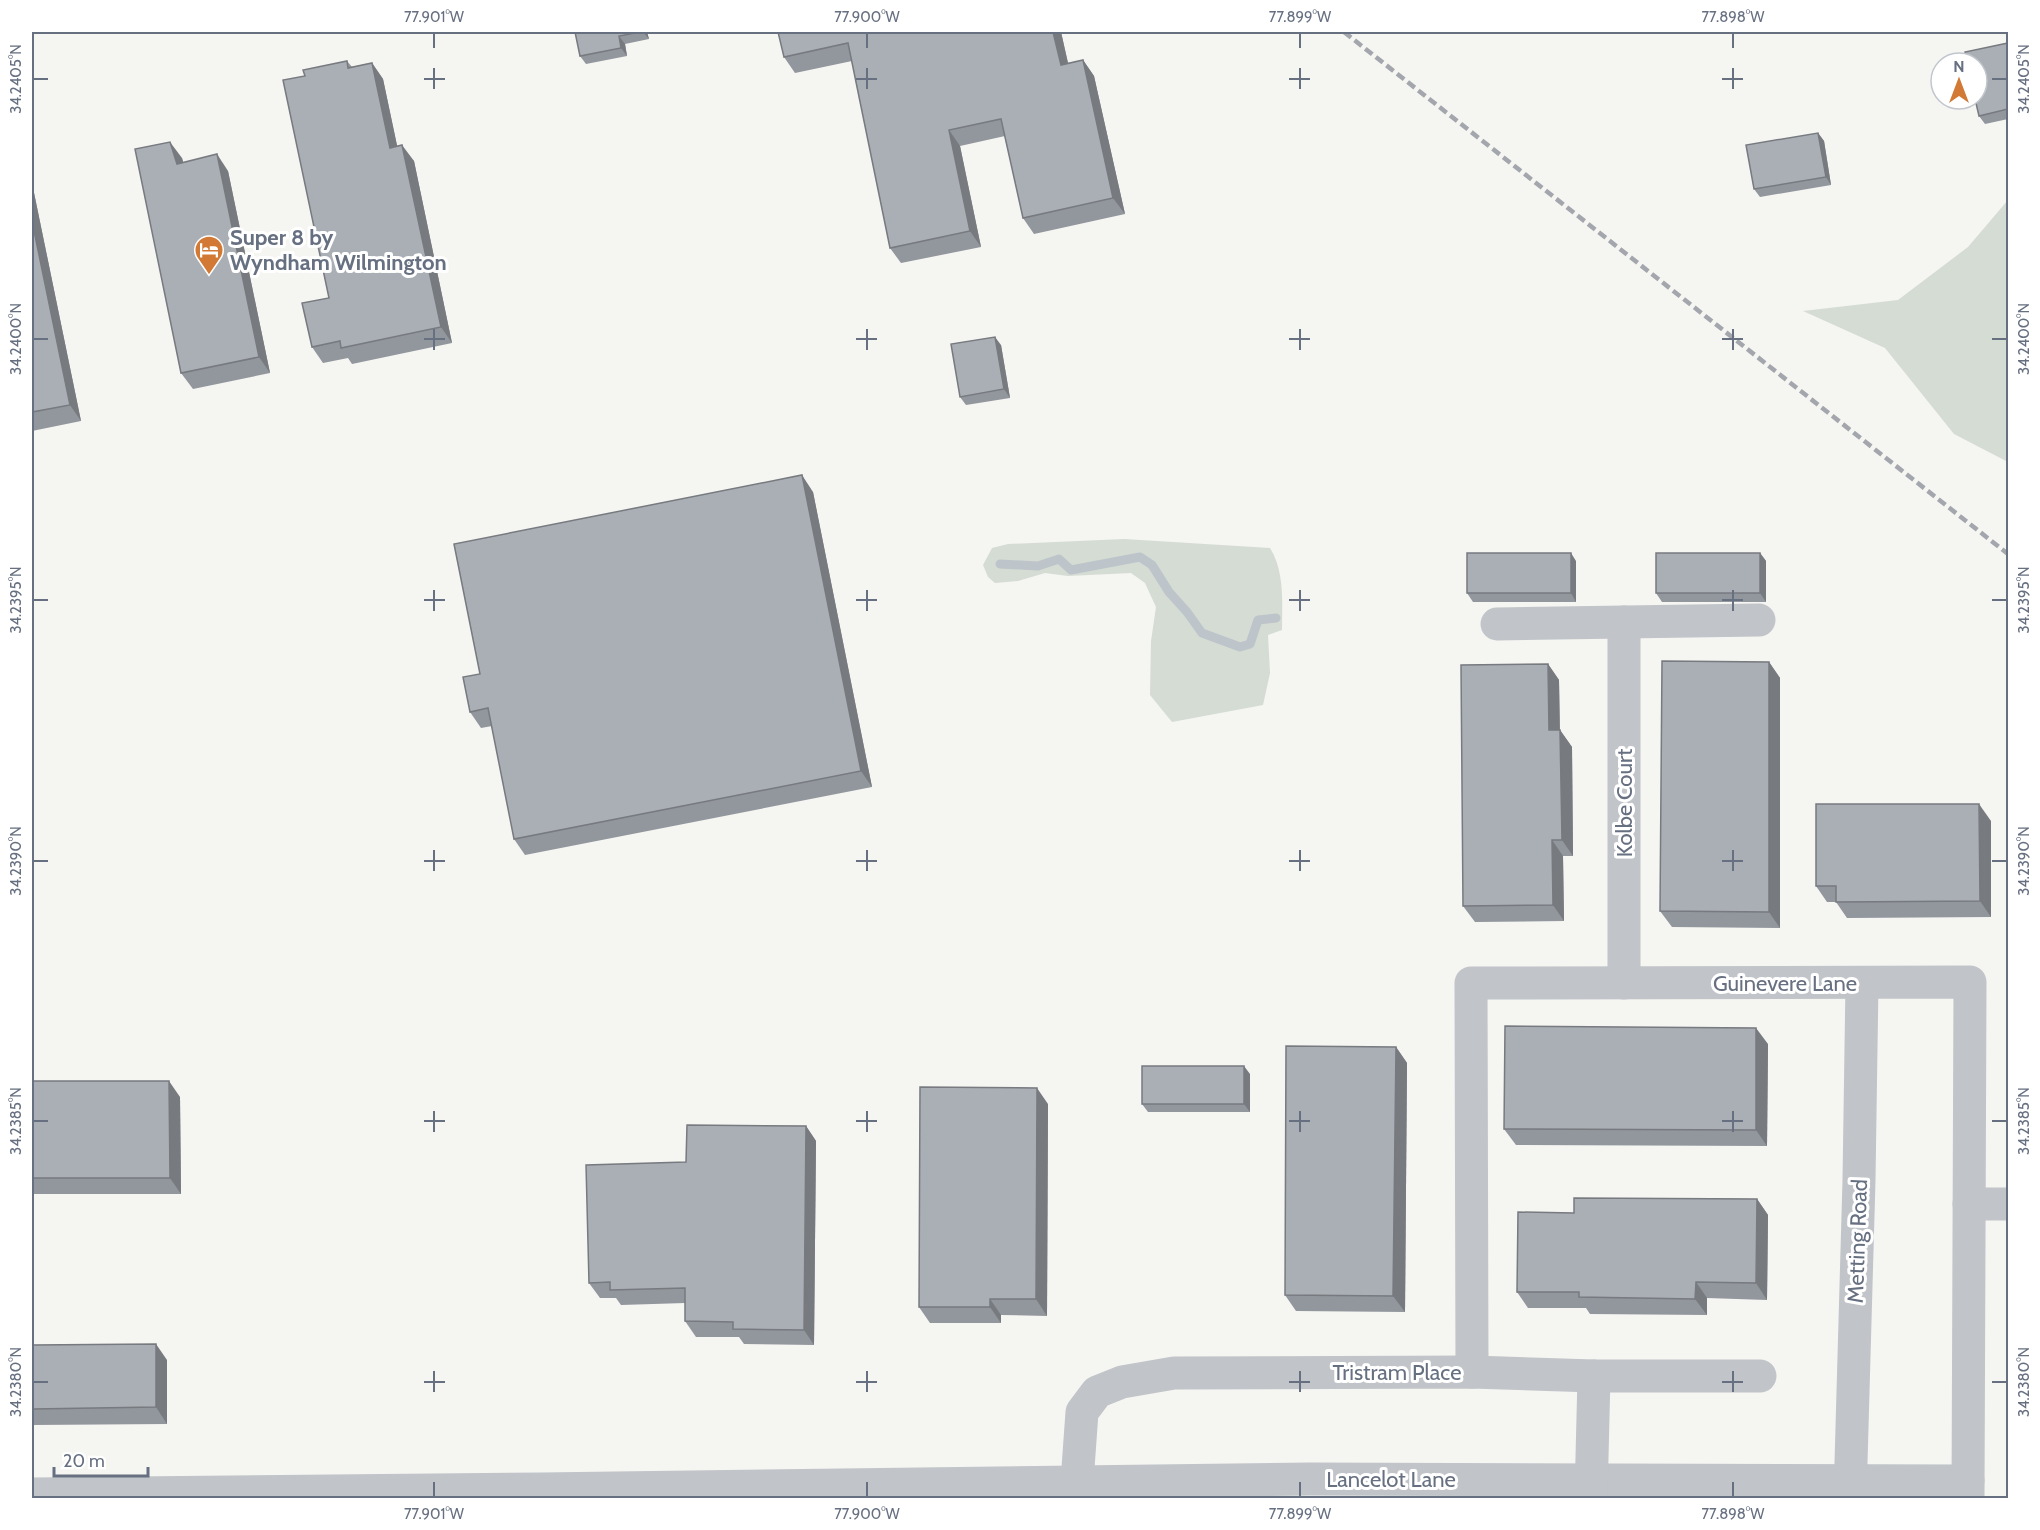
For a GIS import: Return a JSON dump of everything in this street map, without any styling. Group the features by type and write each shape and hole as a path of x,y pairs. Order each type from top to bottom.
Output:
{"street":[{"path":"1497,624 1759,620"},
{"name":"Kolbe Court","path":"1624,622 1624,983"},
{"name":"Guinevere Lane","path":"1472,1372 1471,983 1970,982 1968,1490"},
{"name":"Metting Road","path":"1850,1489 1862,983"},
{"path":"1969,1204 2008,1204"},
{"name":"Tristram Place","path":"1077,1482 1082,1412 1097,1392 1122,1382 1174,1373 1472,1372 1594,1376 1760,1376"},
{"path":"1592,1489 1594,1376"},
{"name":"Lancelot Lane","path":"32,1494 1310,1479 1592,1489 1968,1490"}],"shaded area":[{"path":"2008,200 2008,462 1954,434 1885,348 1803,311 1898,300 1968,247"},
{"path":"1124,539 1270,548 1280,577 1282,630 1268,635 1270,673 1263,705 1172,722 1150,695 1151,641 1156,607 1145,583 1131,573 1068,576 1045,573 1018,581 995,583 988,577 983,565 992,548 1008,544"}],"building":[{"path":"575,32 640,32 619,36 621,48 580,56"},
{"path":"778,32 1053,32 1061,65 1083,60 1113,198 1023,218 1001,119 949,130 970,231 890,248 848,43 784,57"},
{"path":"2008,43 2008,109 1979,116 1978,111 1989,111 1989,51 1970,51"},
{"path":"347,61 348,68 372,63 390,148 402,145 441,327 341,348 340,341 312,347 302,303 329,298 283,80 305,76 303,70"},
{"path":"1818,133 1826,177 1754,189 1746,145"},
{"path":"170,142 177,164 217,154 259,357 181,373 135,149"},
{"path":"32,221 70,405 32,412"},
{"path":"995,337 1004,389 960,397 951,344"},
{"path":"802,475 861,771 514,839 488,708 470,712 463,677 480,674 454,544"},
{"path":"1467,553 1571,553 1571,593 1467,593"},
{"path":"1656,553 1760,553 1760,593 1656,593"},
{"path":"1662,661 1769,662 1769,912 1660,911"},
{"path":"1548,664 1549,730 1560,730 1562,840 1552,840 1553,905 1463,906 1461,665"},
{"path":"1816,804 1979,804 1980,901 1836,902 1836,886 1816,886"},
{"path":"1505,1026 1756,1028 1756,1130 1504,1129"},
{"path":"1286,1046 1396,1047 1393,1296 1285,1295"},
{"path":"1142,1066 1244,1066 1244,1104 1142,1104"},
{"path":"32,1081 169,1081 170,1178 32,1178"},
{"path":"920,1087 1037,1088 1036,1299 990,1299 990,1307 919,1307"},
{"path":"687,1125 806,1126 804,1330 733,1329 733,1322 685,1321 685,1288 610,1290 610,1282 589,1283 586,1165 686,1162"},
{"path":"1574,1198 1757,1199 1756,1283 1696,1282 1695,1299 1579,1297 1579,1292 1517,1292 1518,1212 1574,1213"},
{"path":"156,1344 156,1407 32,1409 32,1345"}],"waterway":[{"path":"1000,564 1038,566 1059,559 1071,570 1140,557 1152,565 1169,592 1202,633 1240,647 1250,644 1258,620 1276,618"}],"railway":[{"path":"1344,32 2008,554"}],"place":[{"name":"Super 8 by Wyndham Wilmington","path":"209,276"}]}
